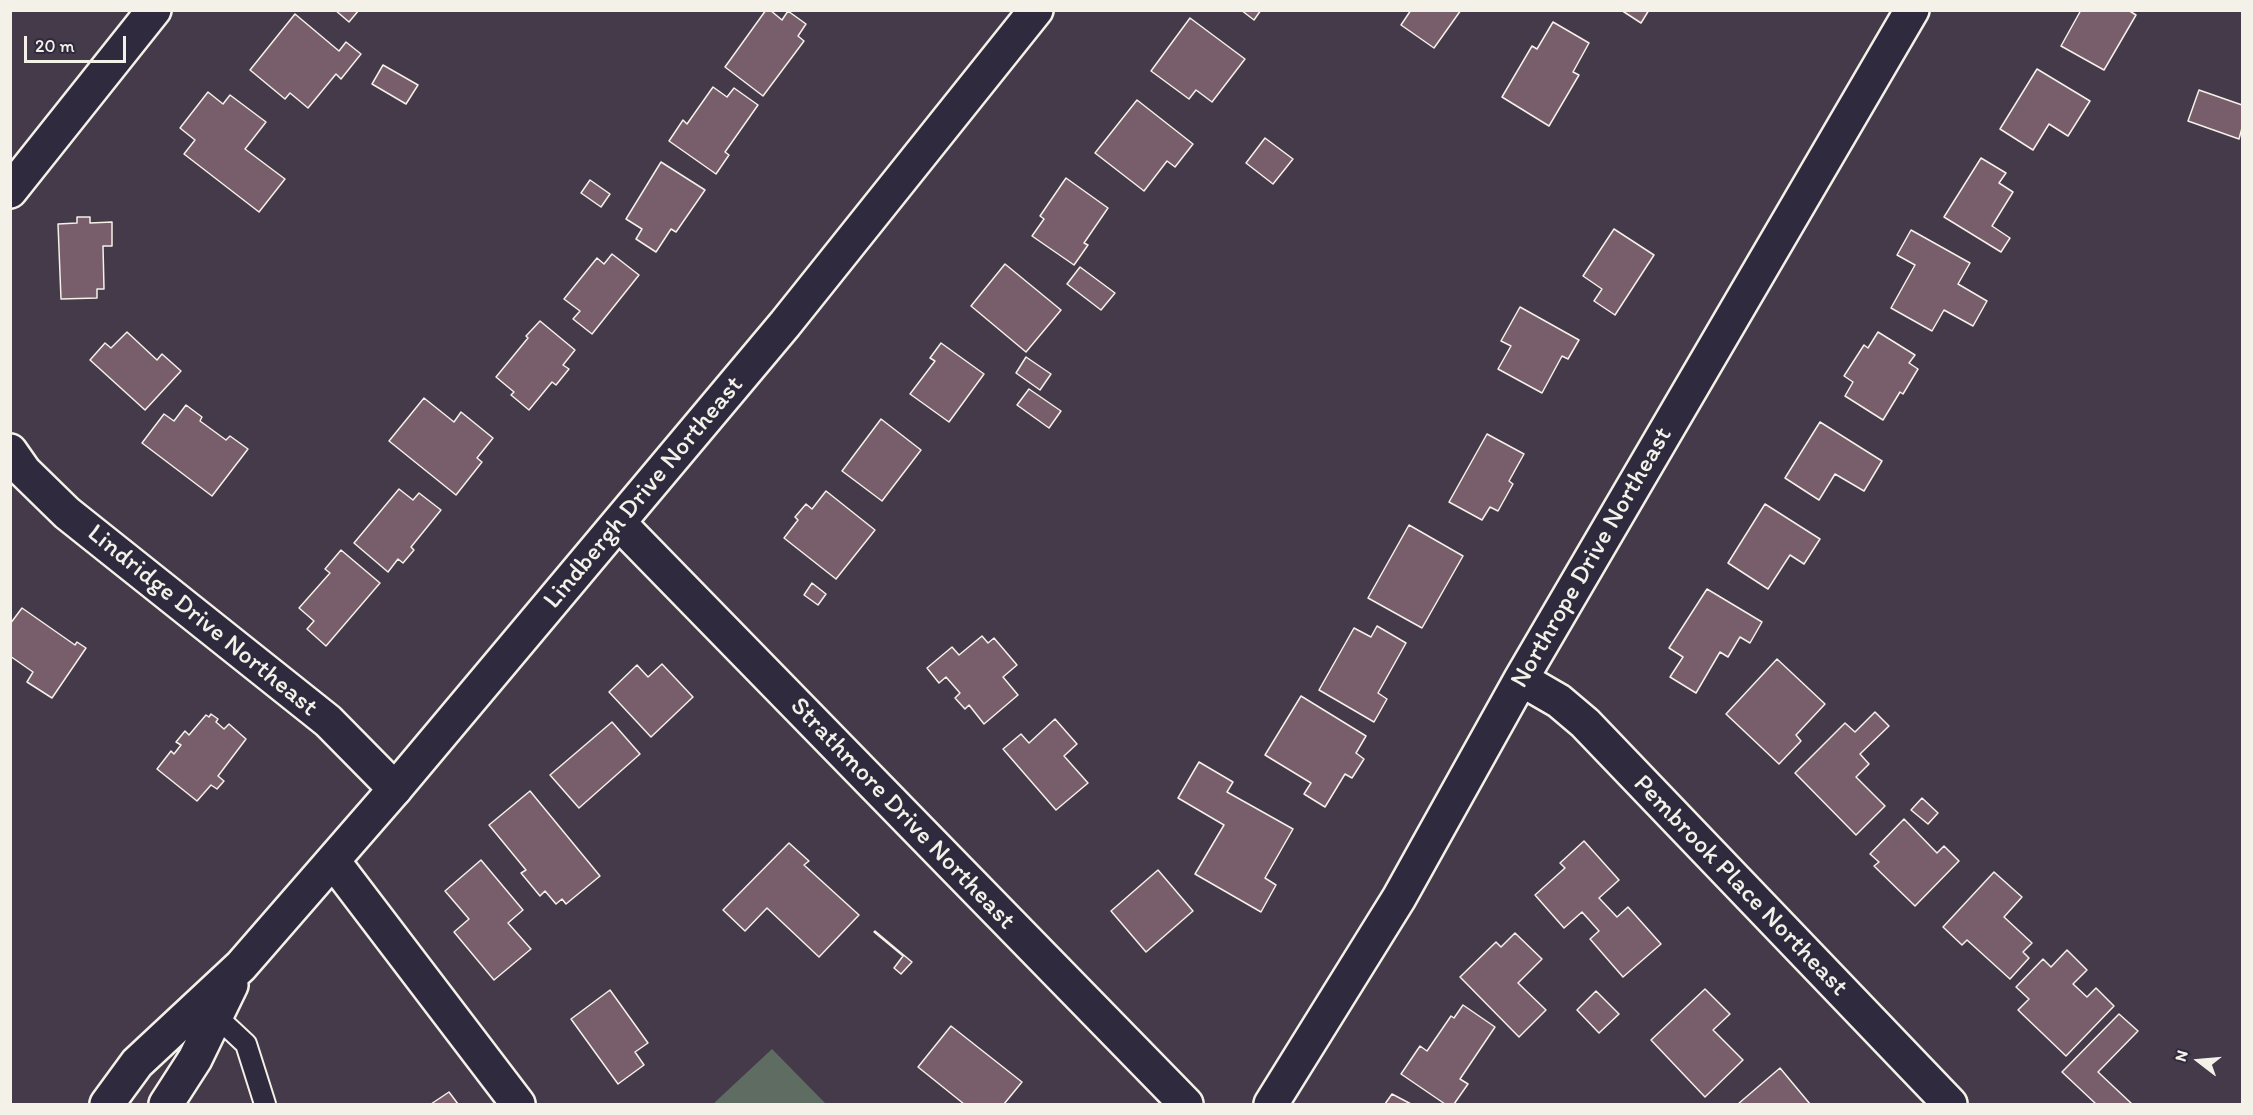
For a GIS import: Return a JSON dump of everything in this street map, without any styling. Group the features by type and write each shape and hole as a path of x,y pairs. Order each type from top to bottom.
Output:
{"street":[{"path":"10,191 154,10"},
{"name":"Lindbergh Drive Northeast","path":"107,1104 137,1063 241,966 395,789 785,324 1036,10"},
{"name":"Northrope Drive Northeast","path":"1271,1104 1399,898 1521,679 1912,10"},
{"name":"Lindridge Drive Northeast","path":"10,451 24,471 67,513 328,721 395,789"},
{"name":"Strathmore Drive Northeast","path":"619,523 1186,1104"},
{"name":"Pembrook Place Northeast","path":"1521,679 1559,701 1585,723 1950,1104"},
{"path":"333,861 518,1104"},
{"name":"Lindbergh Drive Northeast","path":"166,1104 195,1059 241,966"}],"lane":[{"path":"216,1016 246,1044 266,1104"}],"green space":[{"path":"772,1049 826,1104 713,1104"}],"building":[{"path":"335,10 359,10 349,22"},
{"path":"766,10 770,10 782,20 788,11 806,24 798,36 804,41 763,96 725,67"},
{"path":"1241,10 1261,10 1254,20"},
{"path":"1411,10 1461,10 1434,48 1401,25"},
{"path":"1621,10 1649,10 1641,23"},
{"path":"2081,10 2128,10 2136,15 2104,70 2061,46"},
{"path":"295,14 339,51 346,42 361,54 341,79 336,74 308,108 290,93 285,99 250,70"},
{"path":"1190,18 1245,59 1212,102 1196,90 1189,99 1151,71"},
{"path":"1553,22 1589,43 1573,72 1579,75 1549,126 1502,97 1532,46 1537,49"},
{"path":"383,65 418,85 406,104 372,84"},
{"path":"2037,69 2090,101 2068,136 2049,124 2033,150 2000,129"},
{"path":"713,87 727,97 734,88 758,105 725,152 729,155 716,174 669,141 683,120 687,124"},
{"path":"2199,90 2242,105 2242,128 2239,139 2188,121"},
{"path":"208,92 223,104 230,95 266,122 245,149 285,179 259,212 184,154 195,140 180,128"},
{"path":"1137,100 1193,144 1175,167 1167,161 1144,191 1095,153"},
{"path":"1265,138 1293,159 1273,184 1246,163"},
{"path":"1981,158 2006,173 1999,183 2013,192 1992,226 2010,238 2001,252 1944,217"},
{"path":"661,162 705,190 676,232 671,229 656,252 636,239 642,229 626,219"},
{"path":"1066,178 1108,208 1084,243 1088,245 1074,265 1032,236 1044,219 1040,216"},
{"path":"590,180 610,194 601,207 581,193"},
{"path":"77,217 90,217 90,223 112,222 112,246 103,246 104,289 97,289 97,298 61,299 58,224 77,223"},
{"path":"1614,229 1654,255 1615,315 1594,301 1602,289 1583,276"},
{"path":"1911,230 1970,263 1958,284 1987,301 1973,326 1944,310 1932,331 1891,308 1915,265 1897,255"},
{"path":"612,254 639,275 592,334 573,319 580,311 564,299 597,258 604,264"},
{"path":"1005,264 1061,310 1026,352 971,306"},
{"path":"1080,267 1115,293 1101,310 1067,284"},
{"path":"1520,307 1579,340 1568,359 1562,356 1542,393 1498,369 1511,346 1501,341"},
{"path":"540,321 575,350 563,365 569,369 556,385 552,382 529,410 511,395 514,392 496,377"},
{"path":"127,332 157,360 162,354 181,371 145,410 90,360 105,343 111,348"},
{"path":"1878,332 1915,355 1909,363 1918,369 1903,394 1900,392 1883,420 1845,396 1853,382 1844,376 1864,345 1868,348"},
{"path":"941,343 984,374 949,422 910,394 935,361 930,358"},
{"path":"1026,357 1051,374 1040,390 1016,373"},
{"path":"1029,389 1061,411 1049,428 1017,405"},
{"path":"424,398 454,422 461,412 493,438 477,458 482,462 456,495 389,441"},
{"path":"186,405 202,417 200,421 226,440 230,436 248,449 212,496 142,443 164,414 174,421"},
{"path":"881,419 921,450 882,501 842,471"},
{"path":"1820,422 1882,461 1864,491 1835,474 1819,500 1785,478"},
{"path":"1487,434 1524,454 1509,481 1513,484 1498,511 1490,507 1482,520 1449,502"},
{"path":"399,489 413,500 419,493 441,510 411,547 414,550 403,563 398,559 388,572 354,543"},
{"path":"826,491 875,530 836,579 784,538 798,520 795,517 806,504 812,509"},
{"path":"1765,504 1820,539 1804,564 1790,555 1768,589 1728,563"},
{"path":"1409,525 1463,556 1422,628 1368,598"},
{"path":"341,550 380,583 326,646 307,629 314,621 299,608 330,573 325,569"},
{"path":"812,583 826,594 818,605 804,595"},
{"path":"1707,589 1762,622 1750,643 1740,637 1728,657 1720,652 1696,693 1670,677 1683,657 1669,648"},
{"path":"22,608 75,645 77,642 86,648 52,698 27,682 33,672 10,656 10,624"},
{"path":"1377,626 1406,643 1378,693 1387,699 1374,722 1319,690 1354,628 1371,637"},
{"path":"982,636 988,643 994,638 1017,665 1003,677 1018,695 984,724 969,705 965,709 955,698 960,693 946,677 939,683 927,668 952,647 959,655"},
{"path":"1777,659 1825,704 1796,735 1801,741 1779,764 1726,714"},
{"path":"662,664 693,697 651,737 609,692 637,665 648,677"},
{"path":"1301,696 1366,736 1356,753 1364,759 1352,778 1345,774 1325,807 1304,794 1311,783 1265,755"},
{"path":"1875,712 1889,726 1860,754 1869,764 1856,777 1885,806 1856,835 1795,773 1845,723 1855,732"},
{"path":"211,714 218,719 216,722 224,729 229,724 246,739 218,776 224,781 217,789 211,785 197,801 157,769 171,751 174,754 181,745 176,742 185,731 189,735 206,715 209,717"},
{"path":"1055,719 1077,744 1064,756 1088,783 1056,810 1003,749 1021,734 1029,743"},
{"path":"612,722 640,754 579,808 550,775"},
{"path":"1199,762 1233,782 1227,792 1293,829 1265,878 1276,885 1261,912 1195,874 1224,825 1178,798"},
{"path":"530,791 600,876 566,904 562,899 556,904 545,891 540,896 521,873 526,870 489,825"},
{"path":"1922,798 1938,813 1928,824 1911,810"},
{"path":"1904,819 1937,853 1944,846 1959,861 1915,906 1874,866 1879,862 1870,854"},
{"path":"1584,841 1619,880 1599,898 1617,917 1628,907 1661,944 1623,977 1590,939 1599,931 1582,912 1564,928 1535,895 1565,868 1560,863"},
{"path":"789,843 809,861 804,865 859,915 819,957 767,908 745,931 723,910"},
{"path":"481,860 523,910 508,923 531,949 494,980 454,932 469,919 445,891"},
{"path":"1158,870 1193,911 1146,952 1111,911"},
{"path":"1994,872 2022,897 2004,917 2032,943 2023,952 2029,958 2010,979 1967,940 1962,945 1943,927"},
{"path":"875,931 912,962 901,974 894,968 903,956"},
{"path":"1515,933 1542,959 1518,983 1546,1010 1519,1037 1460,977 1496,942 1501,947"},
{"path":"2067,950 2087,970 2073,984 2087,997 2096,988 2114,1006 2066,1056 2018,1010 2029,999 2016,987 2043,959 2051,967"},
{"path":"1705,989 1730,1014 1713,1030 1743,1060 1705,1097 1651,1040"},
{"path":"610,990 648,1043 635,1052 644,1065 618,1084 571,1019"},
{"path":"1596,991 1619,1014 1599,1033 1577,1010"},
{"path":"1463,1005 1495,1027 1460,1079 1468,1084 1454,1104 1445,1104 1401,1074 1420,1046 1427,1051 1451,1016 1454,1018"},
{"path":"2119,1014 2138,1031 2098,1072 2132,1104 2096,1104 2062,1072"},
{"path":"951,1026 1022,1082 1004,1104 964,1104 918,1067"},
{"path":"1780,1068 1810,1104 1738,1104"},
{"path":"449,1092 458,1104 431,1104"},
{"path":"1392,1094 1411,1104 1385,1104"}]}
